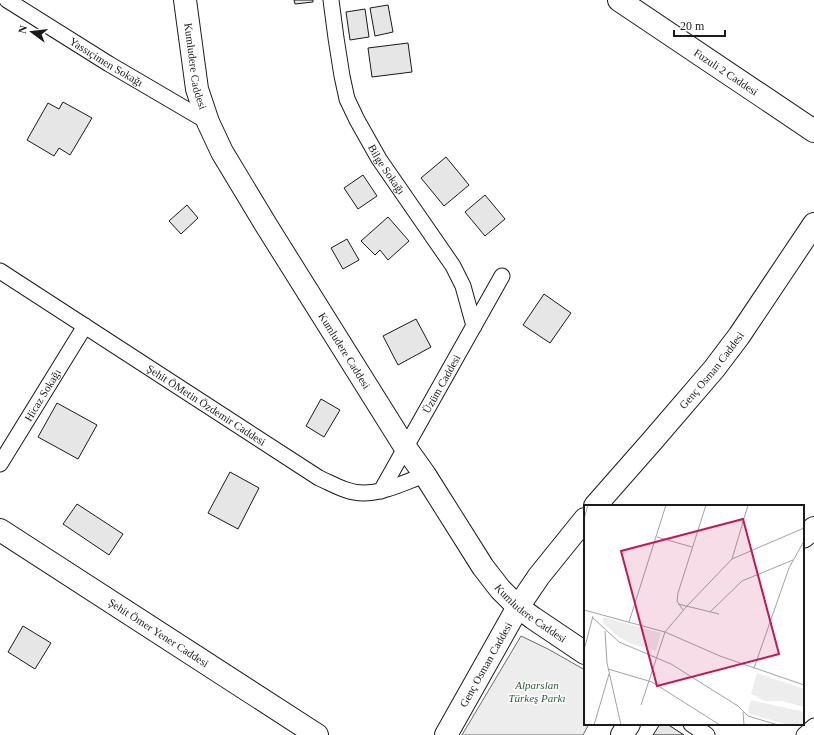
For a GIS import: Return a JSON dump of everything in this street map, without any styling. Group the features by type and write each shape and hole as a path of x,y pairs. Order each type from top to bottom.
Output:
{"street":[{"name":"Yassıçimen Sokağı","path":"7,0 109,64 208,122"},
{"name":"Kumludere Caddesi","path":"185,0 197,89 208,122 222,152 254,205 405,447 425,475 483,567 500,589 518,607 584,652"},
{"name":"Bilge Sokağı","path":"331,0 342,76 347,99 379,159 453,266 463,286 474,326"},
{"name":"Fuzuli 2 Caddesi","path":"619,0 814,131"},
{"name":"Genç Osman Caddesi","path":"596,505 714,369 739,336 814,224"},
{"name":"Şehit ÖMetin Özdemir Caddesi","path":"0,271 319,478 342,489 362,493 381,491 425,475"},
{"name":"Üzüm Caddesi","path":"381,491 502,276"},
{"name":"Hicaz Sokağı","path":"0,464 85,326"},
{"name":"Genç Osman Caddesi","path":"446,735 518,607 539,576 584,520"},
{"path":"804,536 814,528"},
{"name":"Şehit Ömer Yener Caddesi","path":"0,530 317,735"},
{"path":"622,735 628,725"},
{"path":"692,725 707,735"},
{"path":"804,735 814,726"}],"shaded area":[{"name":"Alparslan Türkeş Parkı","path":"521,636 584,669 584,725 588,725 583,735 462,735"}],"building":[{"path":"294,0 313,0 313,2 295,4"},
{"path":"388,5 393,32 375,36 370,8"},
{"path":"365,9 369,37 350,40 346,12"},
{"path":"408,43 412,72 372,77 368,48"},
{"path":"63,102 92,118 70,155 59,148 54,156 27,140 48,103 59,109"},
{"path":"446,157 469,185 444,206 421,178"},
{"path":"363,175 377,196 358,209 344,188"},
{"path":"485,195 505,219 485,236 465,212"},
{"path":"187,205 198,218 181,234 169,221"},
{"path":"388,217 409,241 388,260 380,250 375,255 361,241"},
{"path":"347,239 359,260 343,269 331,248"},
{"path":"544,294 571,313 550,343 523,325"},
{"path":"416,319 431,347 398,365 383,336"},
{"path":"321,399 340,410 324,437 306,426"},
{"path":"57,403 97,425 78,459 38,437"},
{"path":"230,472 259,488 238,529 208,513"},
{"path":"77,504 123,534 109,555 63,524"},
{"path":"23,626 51,643 35,669 8,652"},
{"path":"659,725 669,725 684,735 653,735"}]}
